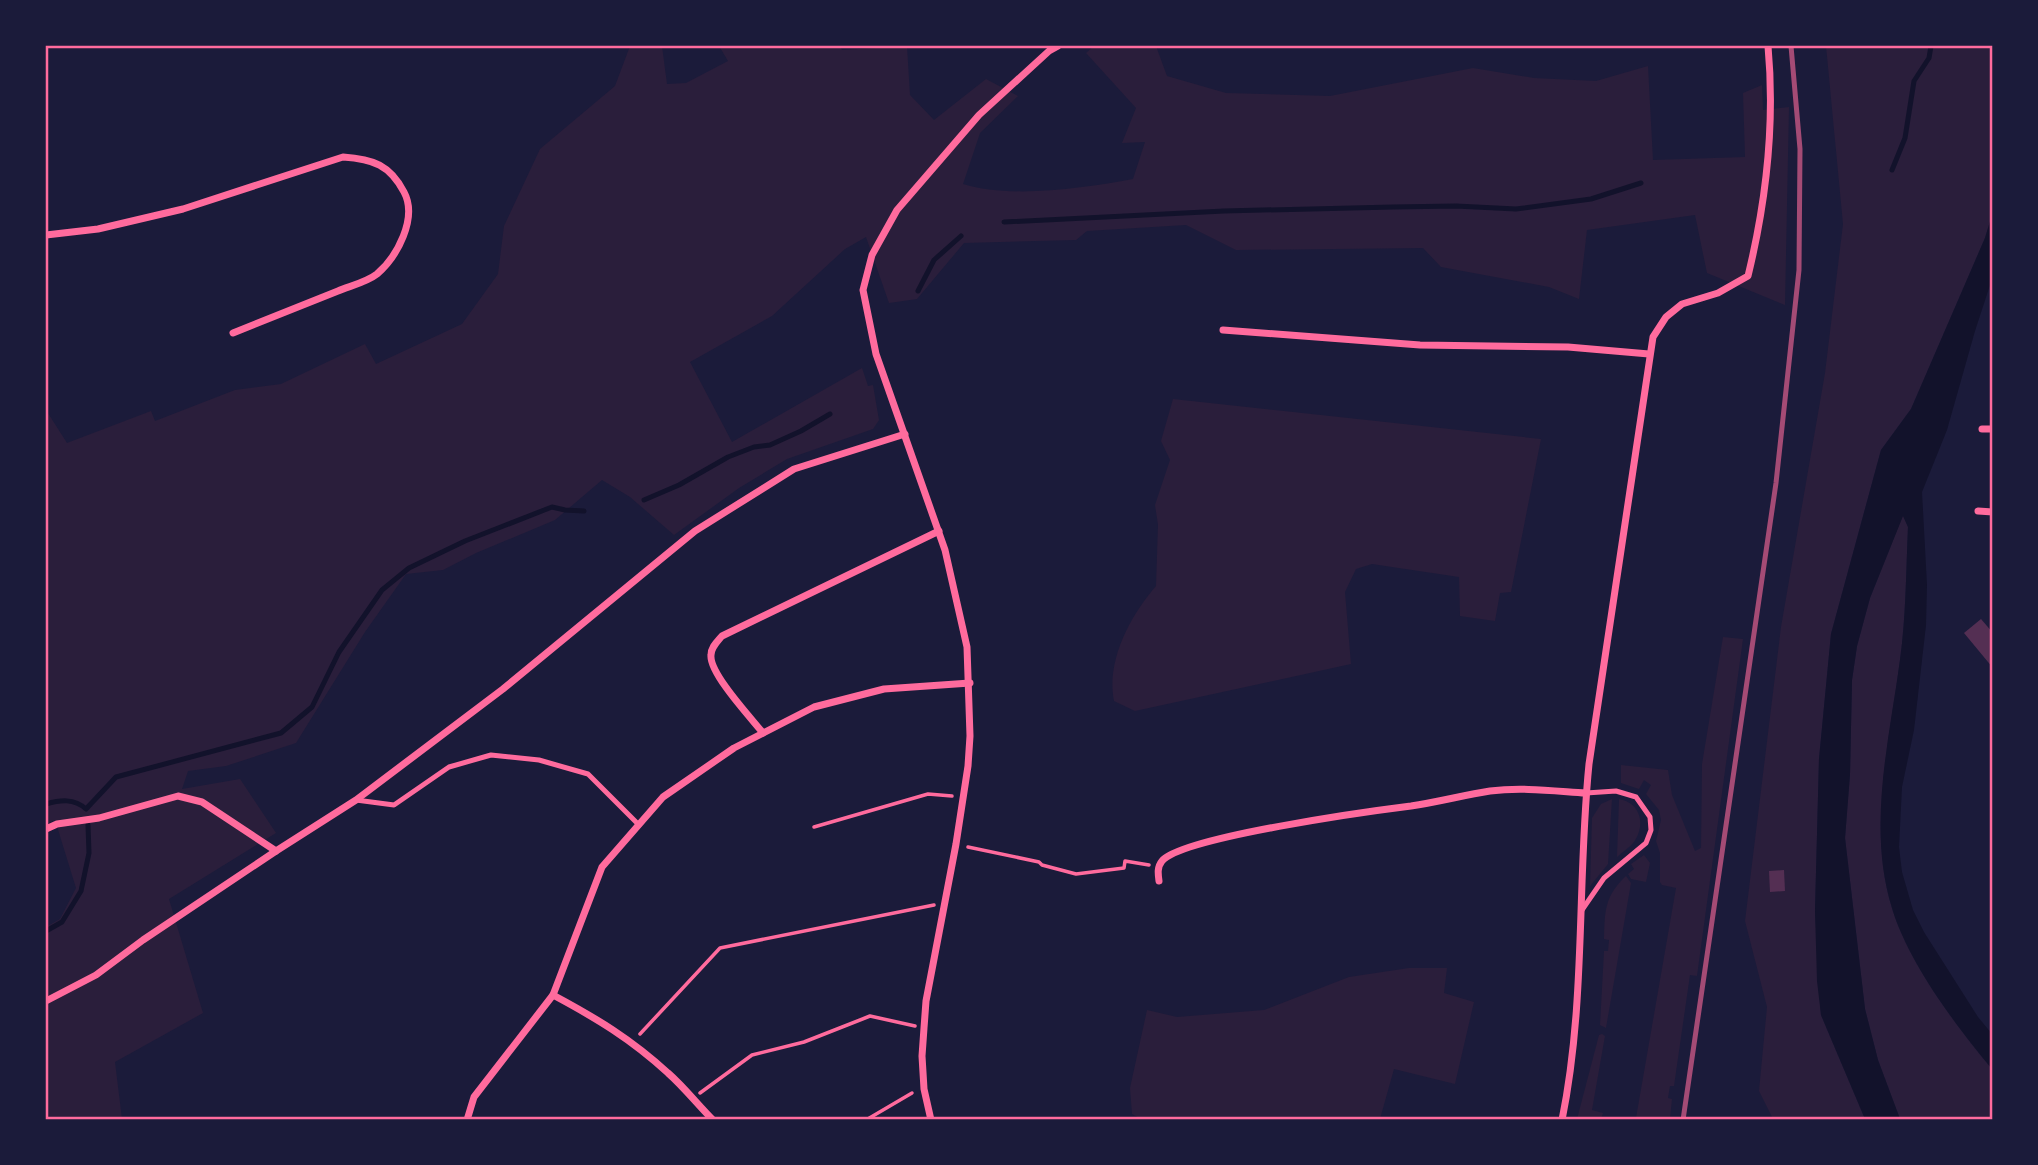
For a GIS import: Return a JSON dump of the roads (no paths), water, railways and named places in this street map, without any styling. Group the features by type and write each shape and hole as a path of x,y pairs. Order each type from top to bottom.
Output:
{"street":[{"path":"931,1119 924,1089 923,1028 964,797 970,736 970,684 961,617 939,531 876,355 863,290 872,255 897,210 979,115 1049,51 1058,46"},
{"path":"1562,1119 1573,1062 1576,1024 1586,793 1649,355 1653,337 1666,317 1682,304 1718,293 1748,276 1760,230 1767,171 1771,78 1769,46"},
{"path":"46,235 98,229 183,209 344,156 380,164 397,178 407,197 408,219 395,255 376,276 233,333"},
{"path":"1223,330 1420,345 1568,347 1649,355"},
{"path":"1982,429 1993,429"},
{"path":"46,1001 96,975 143,940 356,800 503,689 695,531 794,469 905,434"},
{"path":"1978,511 1993,512"},
{"path":"763,733 716,672 710,654 713,646 722,636 939,531"},
{"path":"467,1119 474,1097 552,995 602,867 663,797 734,748 814,707 884,689 970,684"},
{"path":"1159,881 1158,867 1163,859 1224,838 1353,813 1413,806 1490,791 1526,789 1586,793"},
{"path":"46,829 57,824 99,818 178,796 202,802 276,851"},
{"path":"552,995 607,1023 670,1074 713,1119"}],"lane":[{"path":"356,800 394,805 449,767 491,755 539,760 588,774 639,825"},
{"path":"1582,910 1604,878 1646,843 1651,830 1650,817 1636,797 1616,791 1586,793"}],"waterway":[{"path":"1892,170 1905,138 1914,81 1929,58 1931,46"},
{"path":"1004,222 1224,211 1456,206 1516,209 1591,199 1641,183"},
{"path":"918,291 934,260 961,236"},
{"path":"644,500 679,485 728,457 754,447 770,445 830,414"},
{"path":"46,804 67,801 86,809 116,777 281,733 312,707 339,652 382,590 409,568 465,541 552,507 584,511"},
{"path":"46,931 62,922 81,891 89,853 88,825"}],"railway":[{"path":"1683,1120 1776,483 1799,270 1800,149 1791,46"}]}
